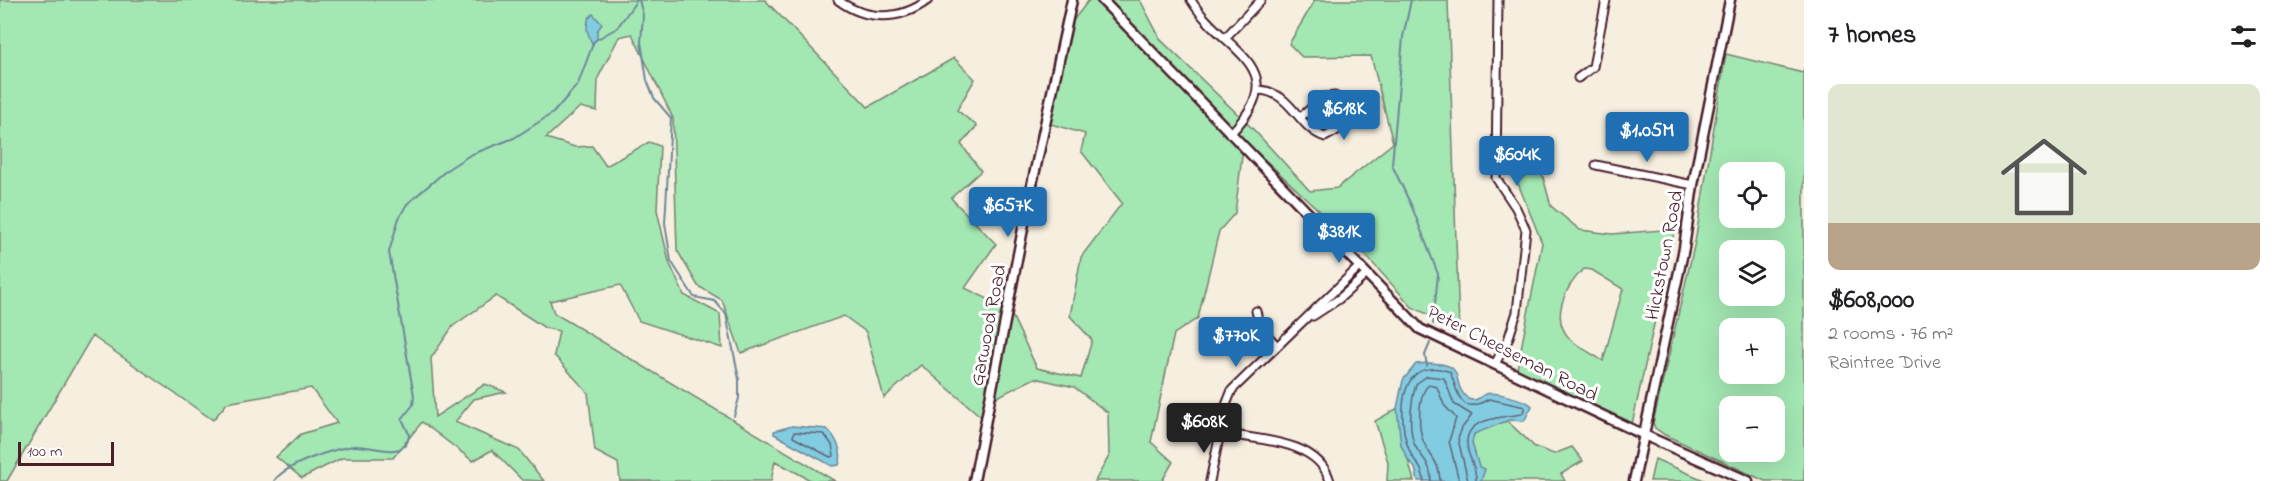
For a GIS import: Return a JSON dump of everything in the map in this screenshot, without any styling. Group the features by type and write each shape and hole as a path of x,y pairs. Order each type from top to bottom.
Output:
{"street":[{"path":"838,0 860,12 877,16 902,13 928,0"},
{"name":"Garwood Road","path":"974,481 1028,203 1072,0"},
{"name":"Peter Cheeseman Road","path":"1102,0 1420,329 1644,435 1748,481"},
{"path":"1191,0 1250,66 1258,90 1251,111 1230,134"},
{"path":"1225,38 1261,0"},
{"path":"1495,364 1508,340 1517,312 1526,230 1516,207 1496,178 1498,0"},
{"path":"1578,78 1593,67 1606,0"},
{"name":"Hickstown Road","path":"1634,481 1684,248 1693,185 1730,0"},
{"path":"1258,90 1275,93 1316,133 1328,137 1336,131 1340,101 1335,96 1323,97 1301,117"},
{"path":"1596,165 1693,185"},
{"path":"1210,481 1232,390 1360,266"},
{"path":"1296,328 1339,299 1367,274"},
{"path":"1256,311 1260,327 1277,346"},
{"path":"1221,433 1309,453 1322,464 1330,481"}],"green space":[{"path":"0,0 765,0 868,107 954,58 975,79 957,110 977,126 961,144 981,171 951,198 996,244 965,288 1009,309 1037,368 1081,378 1092,340 1070,316 1081,257 1122,203 1081,151 1085,134 1044,122 1064,32 1089,0 1140,0 1161,40 1254,130 1310,191 1337,188 1393,143 1371,56 1302,57 1289,44 1315,0 1448,0 1459,329 1412,307 1361,250 1244,140 1235,213 1219,231 1198,318 1174,334 1151,442 1173,462 1162,481 1095,481 1109,456 1108,413 1074,387 1035,378 991,400 986,421 921,365 884,398 866,332 844,316 741,353 722,300 698,286 677,250 673,118 632,34 619,37 598,78 597,111 580,107 546,138 575,147 592,146 606,166 649,142 660,146 657,210 669,262 684,295 720,314 722,348 639,321 620,285 550,301 554,313 835,481 812,481 775,461 771,481 620,481 618,463 595,451 588,393 554,355 559,331 545,328 496,296 453,326 431,358 435,417 485,384 506,392 474,399 455,422 519,450 544,481 522,480 492,450 473,461 422,422 393,458 342,458 302,478 276,457 301,434 337,423 311,388 227,403 213,420 92,336 7,481 0,481"},
{"path":"1726,54 1803,73 1804,68 1804,481 1765,481 1724,462 1785,462 1785,396 1719,396 1719,460 1665,435 1655,428 1653,423 1695,242"},
{"path":"1540,166 1551,206 1580,230 1612,234 1675,229 1631,429 1516,374 1542,243 1517,181","holes":["1584,269 1592,270 1623,289 1603,361 1571,340 1564,332 1561,322 1562,303 1571,284"]},
{"path":"1403,405 1402,439 1414,481 1387,481 1388,462 1375,421"},
{"path":"1507,421 1535,447 1554,454 1572,447 1583,461 1561,474 1565,481 1476,481 1469,444 1476,431"},
{"path":"1655,459 1706,481 1650,481"}],"water":[{"path":"593,14 602,24 597,31 597,39 592,44 587,30 588,19"},
{"path":"1416,364 1442,364 1454,370 1459,386 1468,399 1476,400 1490,393 1517,399 1532,406 1524,421 1509,420 1474,434 1472,443 1479,467 1485,469 1481,481 1418,481 1415,468 1408,460 1401,445 1397,408 1403,380"},
{"path":"792,426 827,429 838,446 839,465 832,466 774,434 774,431"}],"waterway":[{"path":"274,481 299,463 334,450 354,446 395,450 407,443 409,434 402,419 413,405 414,396 389,252 399,218 407,204 448,169 470,155 514,138 553,113 578,84 594,41 617,28 637,0"},
{"path":"639,0 643,15 641,42 647,80 654,98 671,118 665,223 671,261 694,297 715,301 726,314 739,379 739,398 734,416"},
{"path":"1411,0 1403,37 1392,165 1412,207 1438,274 1433,324"},
{"path":"1427,366 1425,355 1430,343"}]}
